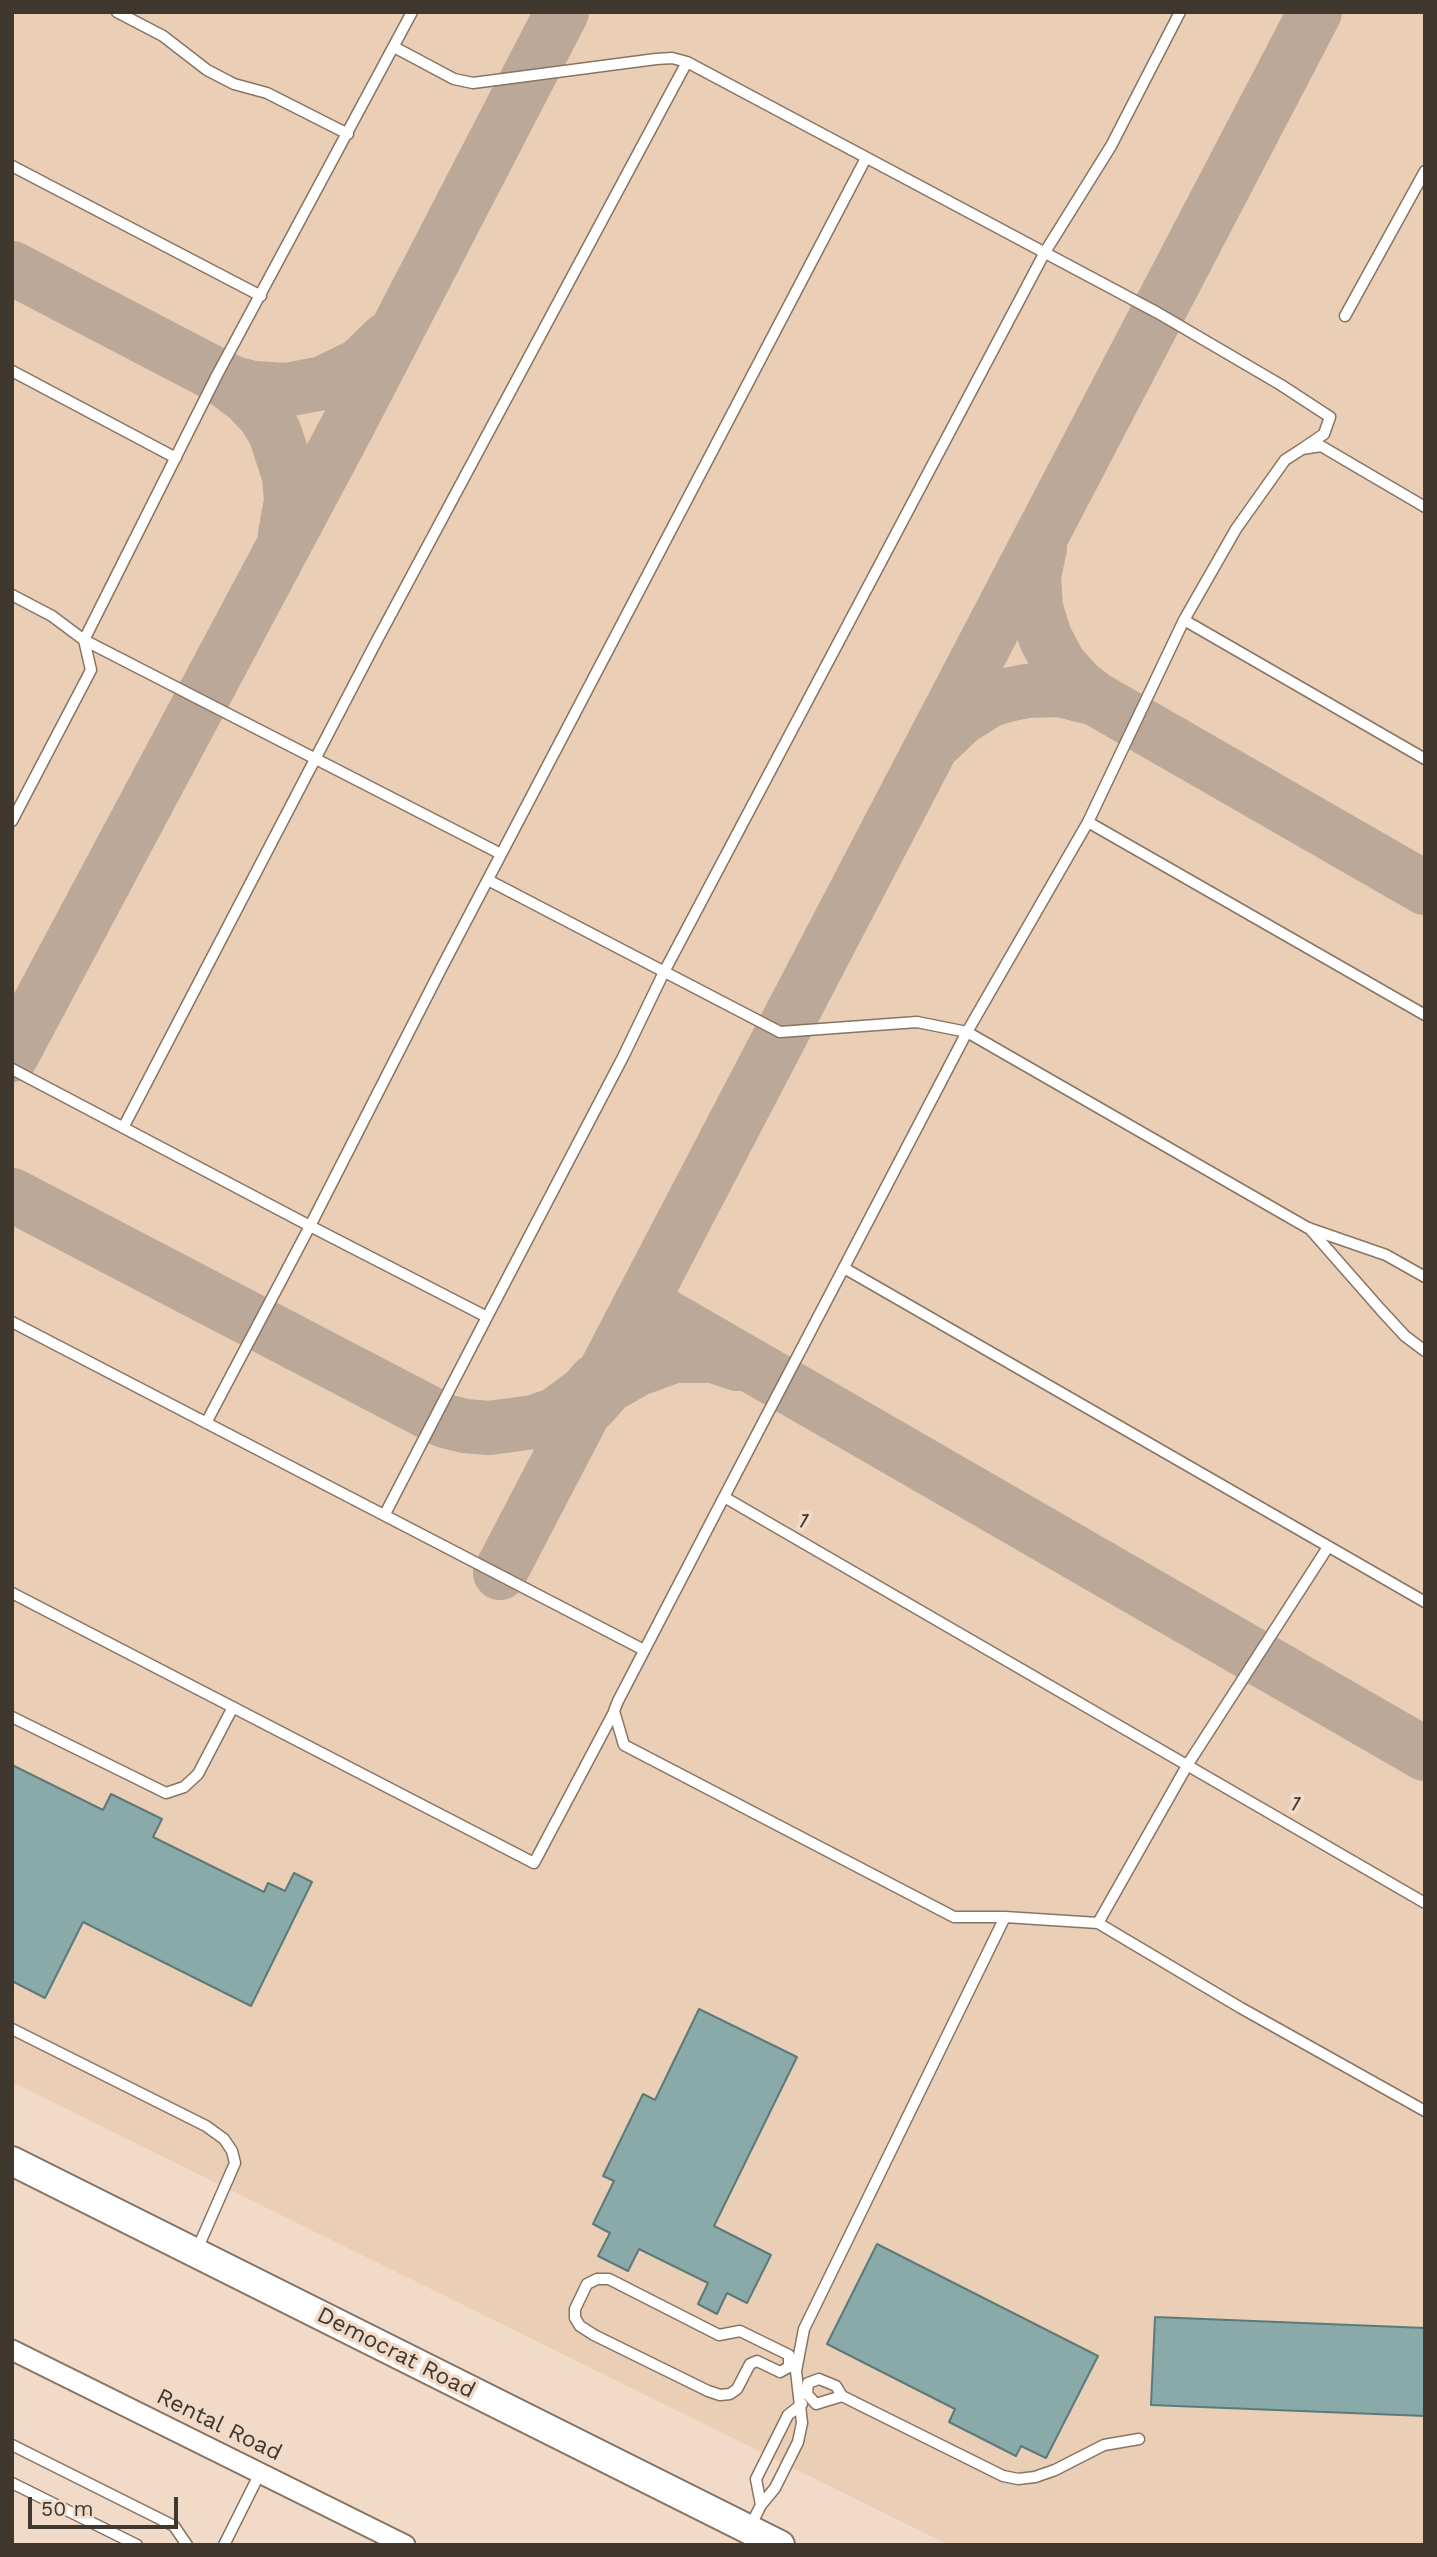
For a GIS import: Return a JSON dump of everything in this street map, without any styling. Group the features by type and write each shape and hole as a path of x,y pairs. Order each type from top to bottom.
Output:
{"main road":[{"name":"Democrat Road","path":"12,2161 750,2526 780,2545"}],"street":[{"name":"Rental Road","path":"13,2354 405,2545"}],"lane":[{"path":"117,12 163,36 207,70 233,84 267,93 348,134"},
{"path":"12,821 17,801 92,670 84,640 217,375 412,12"},
{"path":"384,1514 623,1057 664,972 1045,252 1111,146 1180,12"},
{"path":"12,1593 534,1863 967,1032 1088,822 1184,620 1236,529 1285,460 1324,434 1330,417 1170,319 687,62 656,58 473,83 454,79 394,47"},
{"path":"124,1126 376,644 687,62"},
{"path":"206,1423 866,158"},
{"path":"12,166 261,296"},
{"path":"1345,316 1425,171"},
{"path":"12,372 176,458"},
{"path":"1301,449 1321,446 1425,507"},
{"path":"12,595 52,616 84,640 501,854"},
{"path":"1184,620 1425,759"},
{"path":"1088,822 1425,1015"},
{"path":"488,880 780,1032 917,1022 967,1032 1308,1228 1386,1255 1425,1278"},
{"path":"12,1069 487,1317"},
{"path":"1308,1228 1397,1327 1425,1351"},
{"path":"844,1268 1425,1602"},
{"path":"12,1322 644,1650"},
{"name":"1","path":"724,1497 1425,1903"},
{"path":"1098,1923 1188,1764 1328,1547"},
{"path":"12,1717 166,1793 184,1787 198,1774 233,1707"},
{"path":"614,1712 624,1745 954,1917 1005,1917 1098,1923 1253,2015 1425,2111"},
{"path":"792,2369 804,2329 1005,1917"},
{"path":"12,2029 206,2126 224,2139 232,2151 235,2163 196,2253"},
{"path":"792,2369 780,2372 757,2361 750,2364 737,2389 730,2394 720,2395 594,2335 580,2326 575,2318 575,2309 587,2284 597,2279 609,2279 719,2335 740,2332 789,2355 803,2398 816,2404 842,2396"},
{"path":"750,2526 775,2488 798,2442 803,2398 808,2383 819,2379 836,2386 842,2396 1003,2476 1018,2479 1055,2470 1104,2445 1139,2439"},
{"path":"750,2526 756,2479 788,2414 803,2398"},
{"path":"12,2445 174,2526 187,2545"},
{"path":"224,2545 260,2473"},
{"path":"12,2483 137,2545"}],"shaded area":[{"path":"12,12 1425,12 1425,2545 949,2545 12,2082"}],"building":[{"path":"12,1765 103,1810 111,1794 162,1819 153,1837 264,1892 268,1883 285,1891 294,1873 312,1882 251,2006 83,1922 45,1998 12,1981"},
{"path":"699,2009 797,2057 714,2226 771,2255 747,2303 727,2293 717,2314 698,2304 708,2283 639,2249 628,2271 598,2256 610,2233 593,2224 614,2181 603,2176 643,2094 655,2100"},
{"path":"877,2244 1098,2356 1046,2458 1021,2446 1016,2456 949,2422 955,2409 827,2344"},
{"path":"1155,2317 1425,2328 1425,2416 1151,2405"}],"taxiway":[{"path":"12,1055 348,425 562,12"},
{"path":"500,1573 1315,12"},
{"path":"12,268 233,383 253,388 286,390 323,383 360,365 387,339"},
{"path":"220,377 248,398 264,415 275,433 289,476 291,501 285,534"},
{"path":"1040,547 1034,577 1036,608 1045,637 1059,664 1078,685 1096,699 1425,888"},
{"path":"938,740 961,718 990,700 1007,695 1026,691 1060,690 1096,699"},
{"path":"12,1195 445,1421 489,1428 534,1422 556,1414 586,1392 595,1381"},
{"path":"641,1302 1425,1754"},
{"path":"591,1405 608,1386 636,1370 674,1356 714,1356 737,1364"}]}
